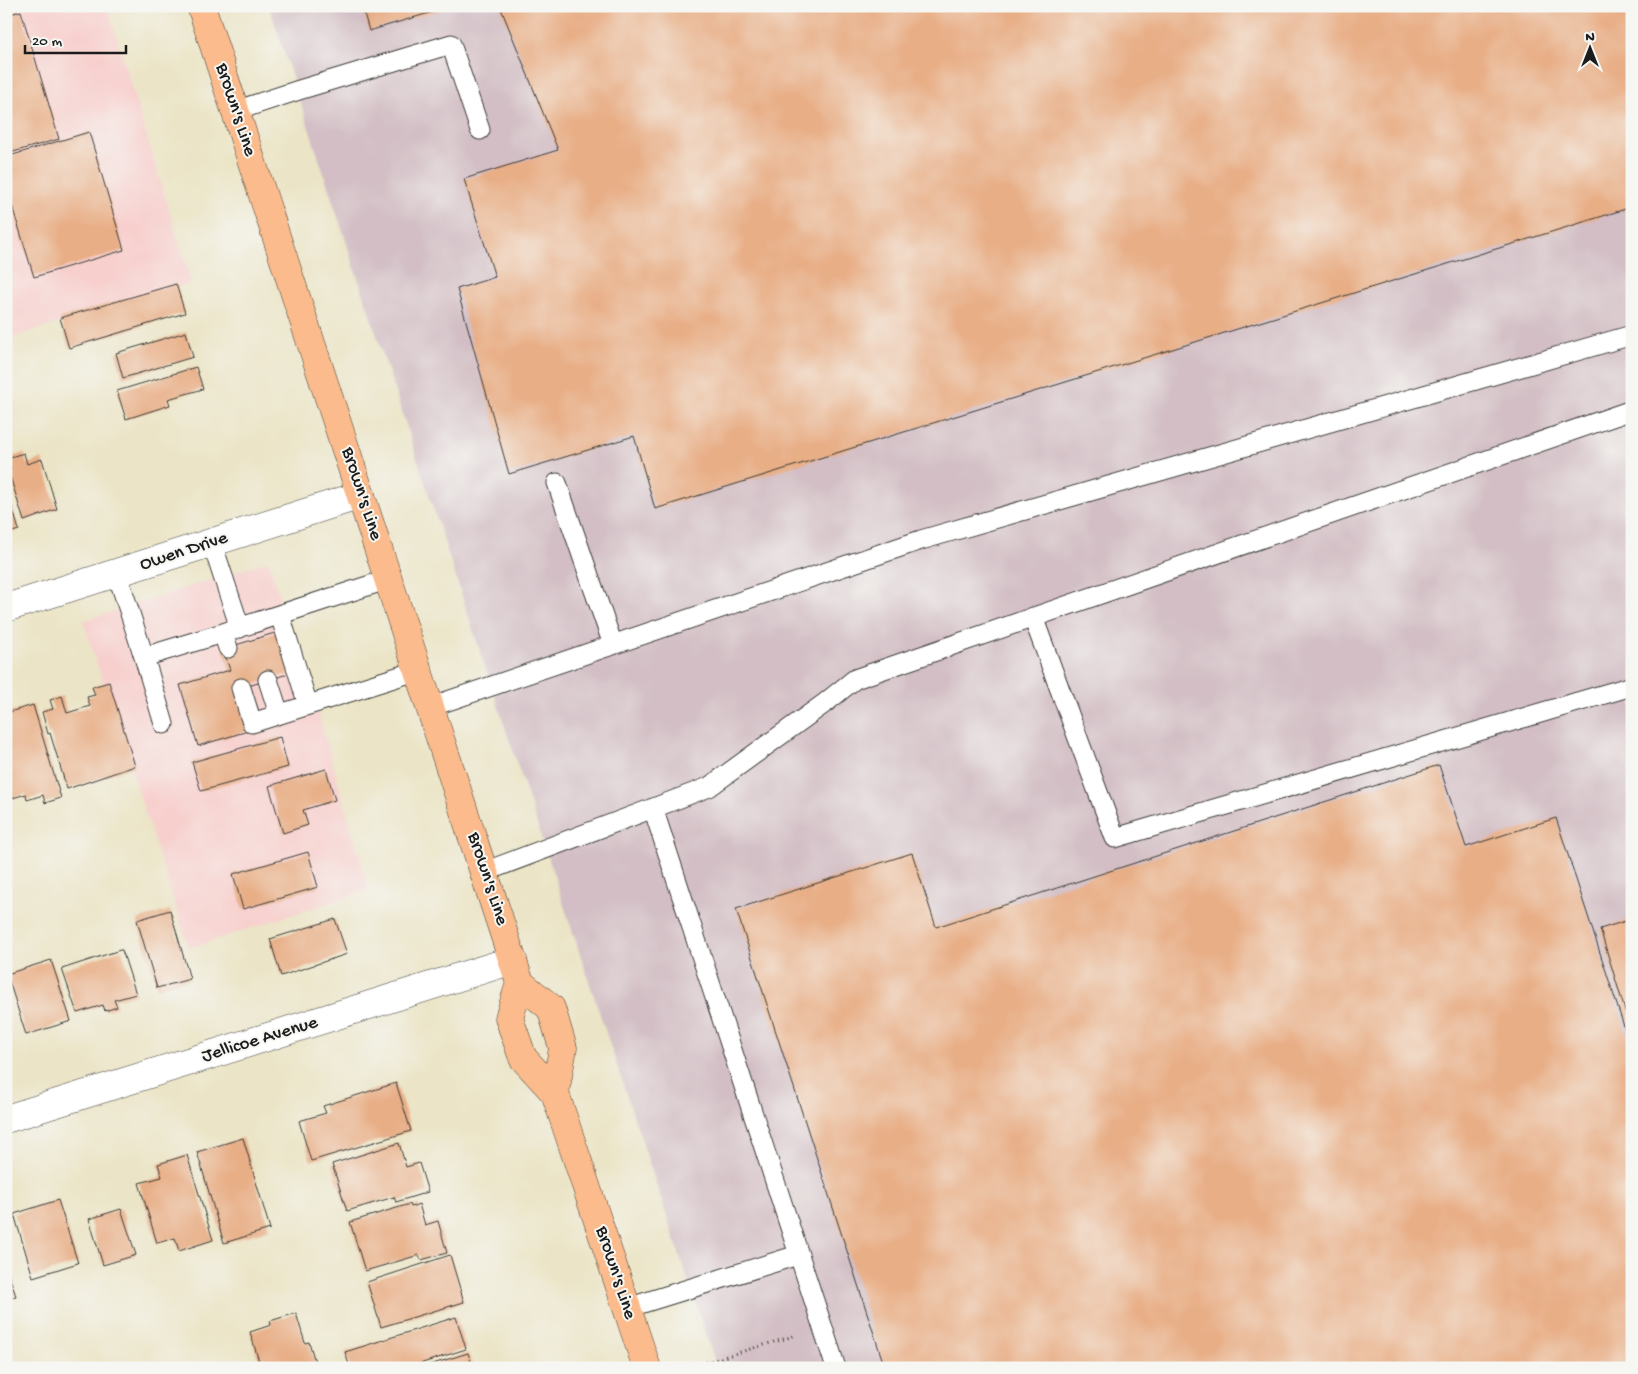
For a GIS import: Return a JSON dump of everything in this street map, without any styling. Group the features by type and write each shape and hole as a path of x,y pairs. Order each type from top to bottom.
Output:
{"main road":[{"name":"Brown's Line","path":"201,6 517,972 551,1008 563,1048 555,1093"},
{"name":"Brown's Line","path":"517,972 509,1018 523,1058 555,1093 647,1368"}],"street":[{"name":"Owen Drive","path":"6,608 361,495"},
{"name":"Jellicoe Avenue","path":"6,1119 517,972"}],"lane":[{"path":"235,111 451,44 480,130"},
{"path":"430,707 921,540 1632,336"},
{"path":"484,872 709,788 855,679 1632,410"},
{"path":"557,483 613,645"},
{"path":"212,542 239,634"},
{"path":"117,573 164,724"},
{"path":"144,657 239,634 280,615 389,579"},
{"path":"280,615 308,705"},
{"path":"1033,617 1115,838 1632,686"},
{"path":"241,688 252,723 418,670"},
{"path":"268,680 279,714"},
{"path":"653,808 836,1368"},
{"path":"627,1308 798,1255"}],"path":[{"path":"687,1368 822,1327"}],"shaded area":[{"path":"6,6 107,6 191,283 6,339"},
{"path":"269,6 1632,6 1632,1368 717,1368"},
{"path":"268,561 317,710 369,890 189,948 83,621"}],"building":[{"path":"362,6 449,6 449,7 369,31"},
{"path":"500,6 1632,6 1632,207 655,509 634,436 509,474 457,289 495,277 464,179 558,150"},
{"path":"21,11 59,139 6,154 6,15"},
{"path":"89,132 124,250 34,277 6,186 6,157"},
{"path":"176,284 185,313 69,348 60,318"},
{"path":"186,332 193,357 123,378 116,353"},
{"path":"196,367 203,389 168,399 170,405 126,419 117,391"},
{"path":"24,453 27,464 42,459 57,509 24,521 8,470 11,469 7,458"},
{"path":"6,487 19,530 6,534"},
{"path":"281,631 291,673 235,690 248,731 198,746 180,685 230,670 223,649"},
{"path":"109,682 135,766 67,789 42,712 53,709 50,700 62,696 67,713 90,706 87,697 95,695 92,687"},
{"path":"33,705 61,798 45,803 43,795 27,800 26,794 6,800 6,713"},
{"path":"280,737 288,767 201,791 192,762"},
{"path":"1439,765 1466,847 1556,818 1632,1051 1632,1368 885,1368 736,909 912,853 936,927"},
{"path":"326,769 335,800 303,810 308,825 283,833 269,786"},
{"path":"308,852 318,887 243,909 233,874"},
{"path":"170,910 190,979 157,988 137,920"},
{"path":"335,919 347,954 281,976 270,939"},
{"path":"1632,919 1632,1030 1631,1030 1600,929"},
{"path":"122,950 136,994 114,1000 117,1007 105,1011 103,1005 77,1013 62,969"},
{"path":"51,960 71,1021 26,1035 7,974"},
{"path":"396,1083 411,1131 311,1161 299,1121 326,1113 323,1106"},
{"path":"243,1138 270,1229 224,1243 197,1152"},
{"path":"399,1143 406,1167 419,1163 428,1192 396,1202 394,1197 347,1211 332,1164"},
{"path":"187,1155 213,1240 179,1251 175,1238 157,1243 139,1183 162,1177 158,1164"},
{"path":"58,1200 78,1263 33,1277 14,1214"},
{"path":"410,1204 411,1207 419,1204 425,1225 438,1221 447,1253 421,1260 419,1255 365,1271 350,1222"},
{"path":"121,1209 136,1255 103,1265 89,1219"},
{"path":"450,1255 464,1302 381,1327 367,1282"},
{"path":"6,1267 16,1296 6,1300"},
{"path":"296,1313 305,1343 309,1342 317,1368 261,1368 250,1332 271,1325 270,1321"},
{"path":"456,1317 466,1349 407,1368 350,1368 345,1352"},
{"path":"468,1353 473,1368 423,1368 423,1367"}]}
